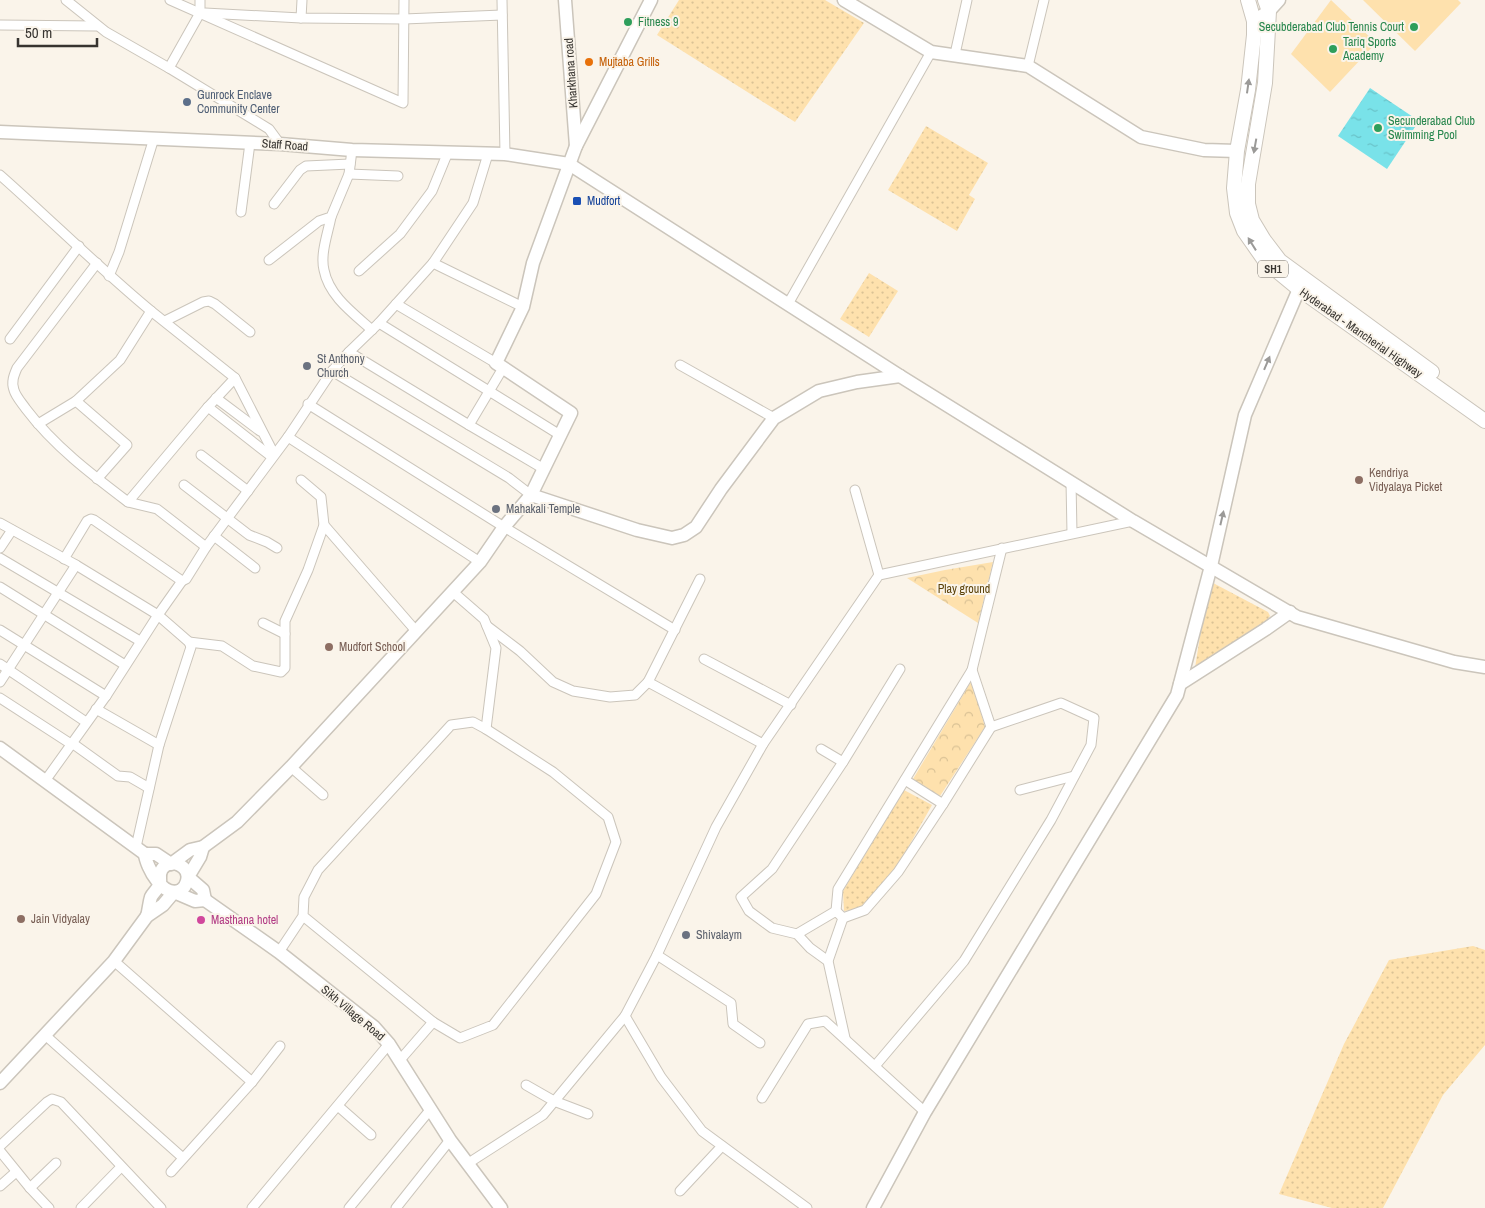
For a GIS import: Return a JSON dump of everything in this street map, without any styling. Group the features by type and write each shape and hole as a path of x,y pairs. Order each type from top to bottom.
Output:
{"main road":[{"name":"Hyderabad - Mancherial Highway","path":"1248,0 1254,21 1252,53 1248,90 1237,150 1234,188 1237,213 1244,231 1265,262 1299,290 1485,421"},
{"name":"Hyderabad - Mancherial Highway","path":"1267,6 1265,83 1248,184 1248,204 1252,220 1280,261 1309,284 1485,410"}],"street":[{"path":"66,0 96,26 269,129 280,144"},
{"path":"170,0 403,103 404,0"},
{"path":"169,68 200,13 200,0"},
{"path":"301,18 302,0"},
{"path":"502,0 505,154"},
{"name":"Kharkhana road","path":"565,0 576,146"},
{"path":"469,425 488,391 522,307 533,263 576,146 652,0"},
{"path":"844,0 931,52 1028,66 1141,137 1204,150 1237,150"},
{"path":"954,54 967,0"},
{"path":"1028,66 1044,0"},
{"path":"1254,21 1267,6 1279,0"},
{"path":"200,13 301,18 404,19 502,15"},
{"path":"0,25 96,26"},
{"path":"788,304 931,52"},
{"name":"Staff Road","path":"0,132 280,144 352,150 505,154 569,164"},
{"path":"109,276 119,252 154,138"},
{"path":"241,212 250,143"},
{"path":"352,150 350,169 331,217 324,250 324,270 330,288 346,307 372,330"},
{"path":"359,271 400,234 432,191 448,152"},
{"path":"45,781 106,696 158,614 182,581 186,579 206,546 288,437 308,404 332,371 379,323 433,262 473,203 488,154"},
{"path":"569,164 900,376 1071,482 1298,617 1445,659 1485,667"},
{"path":"274,204 300,170 306,166 350,169 398,176"},
{"path":"0,175 79,246 109,276 235,378 273,456"},
{"path":"269,260 319,221 331,217"},
{"path":"10,339 79,246"},
{"path":"433,262 522,307"},
{"path":"97,263 17,368 13,377 13,388 16,395 38,424 58,446 98,479 128,502 157,508 206,546"},
{"path":"873,1208 925,1112 1178,695 1211,566 1245,415 1299,290"},
{"path":"164,321 203,302 209,301 216,304 250,332"},
{"path":"147,916 151,898 160,883 159,879 163,867 171,864 190,850 203,847 237,822 291,767 480,562 504,527 531,495 571,413 499,365 396,304"},
{"path":"38,424 76,401 120,360 151,311"},
{"path":"379,323 560,435"},
{"path":"349,352 544,469"},
{"path":"680,365 774,418"},
{"path":"332,371 509,478 531,495 637,530 672,538 684,535 696,527 721,489 774,418 819,391 857,382 900,376"},
{"path":"128,502 208,406 235,378"},
{"path":"216,398 262,433"},
{"path":"76,401 127,445 98,479"},
{"path":"308,404 504,527 675,630"},
{"path":"208,406 273,456"},
{"path":"288,437 480,562"},
{"path":"201,455 248,491"},
{"path":"0,524 76,565 158,614 189,642 222,646 253,666 281,672 285,668 285,621 308,570 324,526 321,497 301,480"},
{"path":"1071,482 1072,534"},
{"path":"184,485 248,535 277,548"},
{"path":"855,490 878,575"},
{"path":"64,559 90,519 182,581"},
{"path":"467,1164 543,1115 624,1016 657,955 716,827 763,744 878,575 1134,520"},
{"path":"324,526 416,631"},
{"path":"0,548 12,530"},
{"path":"214,536 255,568"},
{"path":"845,1038 828,961 839,915 838,889 972,670 1002,548"},
{"path":"0,558 140,641"},
{"path":"0,682 4,667 24,645 76,565"},
{"path":"487,626 520,650 553,682 573,691 610,697 635,696 648,682 700,579"},
{"path":"0,588 126,665"},
{"path":"452,592 484,619 496,648 486,729"},
{"path":"1180,684 1290,612"},
{"path":"263,623 285,634"},
{"path":"0,630 106,696"},
{"path":"0,748 140,851 156,854 171,864 180,865 184,868 188,877 203,890 205,900 195,901 166,890 146,864 140,851 149,788 158,745 190,647 189,642"},
{"path":"704,659 791,705"},
{"path":"4,667 86,722"},
{"path":"828,961 810,948 797,934 772,928 749,911 741,896 772,869 843,762 900,669"},
{"path":"972,670 991,727"},
{"path":"648,682 763,744"},
{"path":"0,698 71,743 118,776 130,777 149,788"},
{"path":"797,934 839,915 865,910 898,872 991,727 1061,703 1094,718 1092,745 1051,820 964,961 875,1066"},
{"path":"96,709 158,745"},
{"path":"279,952 303,916 304,897 318,870 450,725 473,722 553,772 608,817 616,842 596,894 493,1026 460,1038 433,1022 303,916"},
{"path":"821,748 843,762"},
{"path":"291,767 323,795"},
{"path":"1020,790 1074,776"},
{"path":"905,780 943,804"},
{"path":"0,1083 114,961 147,916 163,906 174,892 182,889 200,857 203,847"},
{"name":"Sikh Village Road","path":"205,900 279,952 374,1027 400,1060 450,1140 501,1208"},
{"path":"657,955 731,1003 733,1024 760,1043"},
{"path":"114,961 252,1082"},
{"path":"624,1016 661,1077 702,1131 807,1208"},
{"path":"762,1098 808,1024 825,1021 925,1112"},
{"path":"400,1060 433,1022"},
{"path":"45,1035 183,1158"},
{"path":"252,1208 389,1044"},
{"path":"171,1172 252,1082 280,1046"},
{"path":"526,1085 554,1101 588,1114"},
{"path":"0,1146 52,1099 61,1102 161,1208"},
{"path":"338,1106 371,1135"},
{"path":"348,1208 430,1110"},
{"path":"396,1208 450,1140"},
{"path":"680,1191 722,1146"},
{"path":"0,1151 16,1172 49,1208"},
{"path":"30,1188 56,1163"},
{"path":"81,1208 121,1167"},
{"path":"0,1186 16,1172"}],"green space":[{"path":"679,0 825,0 864,23 795,122 657,35"},
{"name":"Tariq Sports Academy","path":"1331,0 1376,43 1330,92 1291,54"},
{"name":"Secubderabad Club Tennis Court","path":"1363,0 1458,0 1461,3 1415,51"},
{"path":"926,126 988,163 969,195 975,199 957,231 888,190"},
{"path":"869,273 898,291 869,337 840,319"},
{"name":"Play ground","path":"993,562 978,623 907,578 945,570"},
{"path":"1209,579 1268,612 1270,616 1266,621 1195,668"},
{"path":"972,680 985,727 940,796 913,779"},
{"path":"904,790 932,805 897,867 860,909 844,911 843,891"},
{"path":"1473,946 1485,950 1485,1045 1443,1095 1383,1208 1332,1208 1279,1194 1344,1044 1389,960"}],"water":[{"name":"Secunderabad Club Swimming Pool","path":"1370,88 1419,121 1387,169 1338,136"}],"place":[{"name":"Fitness 9","path":"628,22"},
{"name":"Secubderabad Club Tennis Court","path":"1414,27"},
{"name":"Tariq Sports Academy","path":"1333,49"},
{"name":"Mujtaba Grills","path":"589,62"},
{"name":"Gunrock Enclave Community Center","path":"187,102"},
{"name":"Secunderabad Club Swimming Pool","path":"1378,128"},
{"name":"Mudfort","path":"577,201"},
{"name":"St Anthony Church","path":"307,366"},
{"name":"Kendriya Vidyalaya Picket","path":"1359,480"},
{"name":"Mahakali Temple","path":"496,509"},
{"name":"Mudfort School","path":"329,647"},
{"name":"Jain Vidyalay","path":"21,919"},
{"name":"Masthana hotel","path":"201,920"},
{"name":"Shivalaym","path":"686,935"}]}
